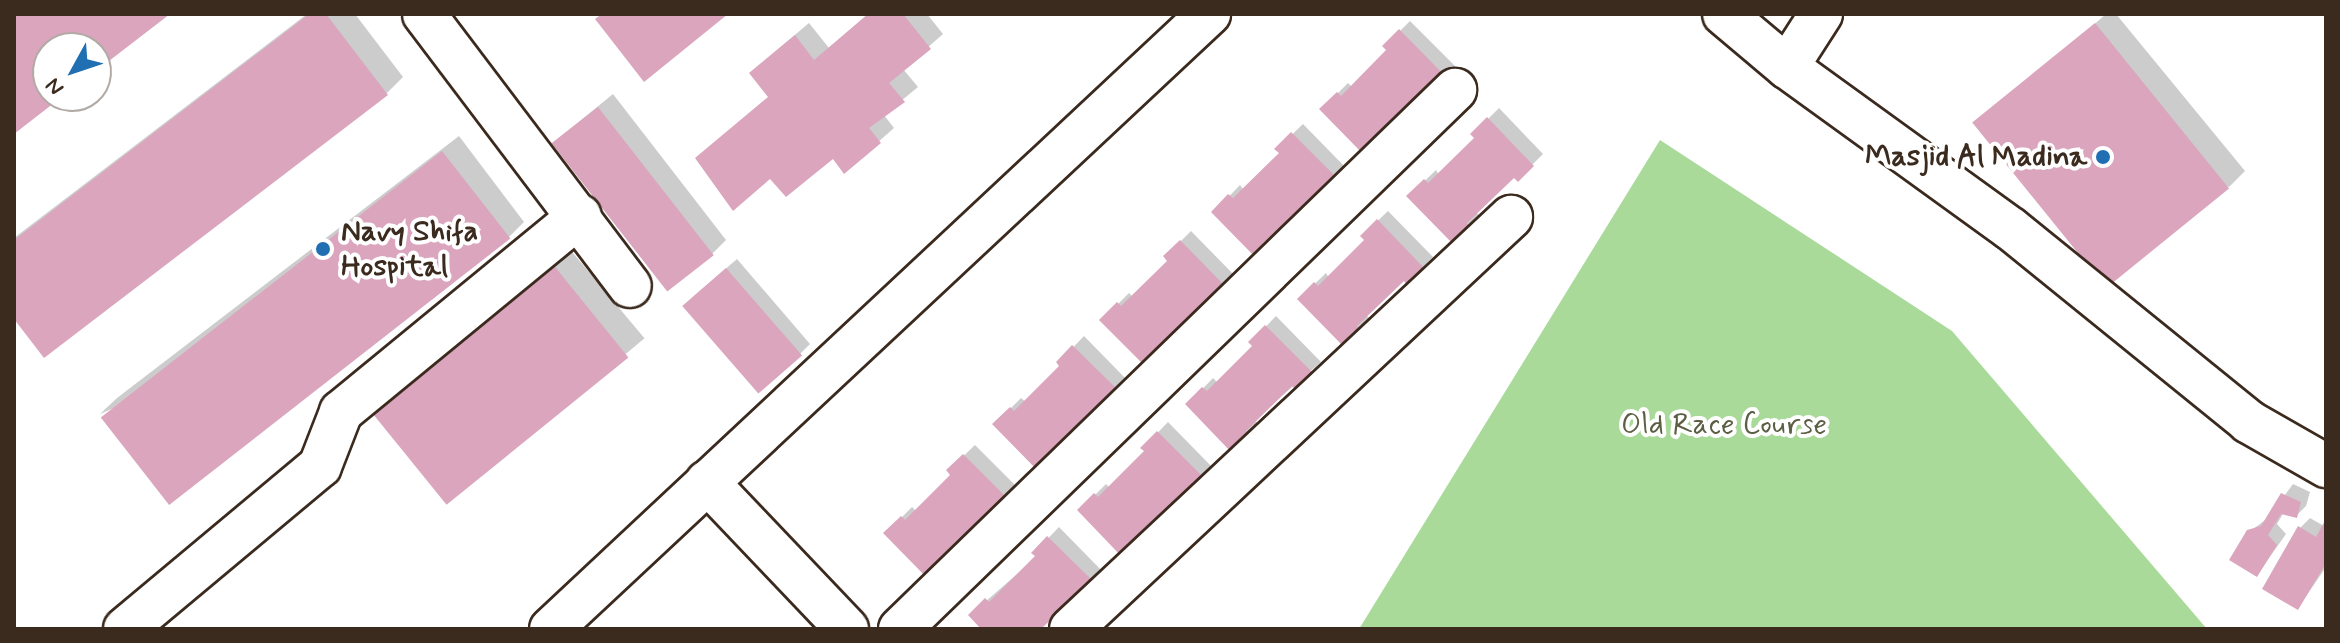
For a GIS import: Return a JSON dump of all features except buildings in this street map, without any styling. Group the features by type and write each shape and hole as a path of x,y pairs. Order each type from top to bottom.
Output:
{"street":[{"path":"424,14 580,216 630,286"},
{"path":"551,629 1209,14"},
{"path":"1724,14 1787,67 2011,229 2249,422 2326,466"},
{"path":"1787,67 1821,14"},
{"path":"900,629 1455,90"},
{"path":"125,629 320,466 341,412 580,216"},
{"path":"1071,629 1511,217"},
{"path":"707,482 847,629"}],"green space":[{"name":"Old Race Course","path":"1660,140 1952,331 2207,629 1359,629"}],"place":[{"name":"Masjid Al Madina","path":"2103,157"},
{"name":"Navy Shifa Hospital","path":"323,249"}]}
